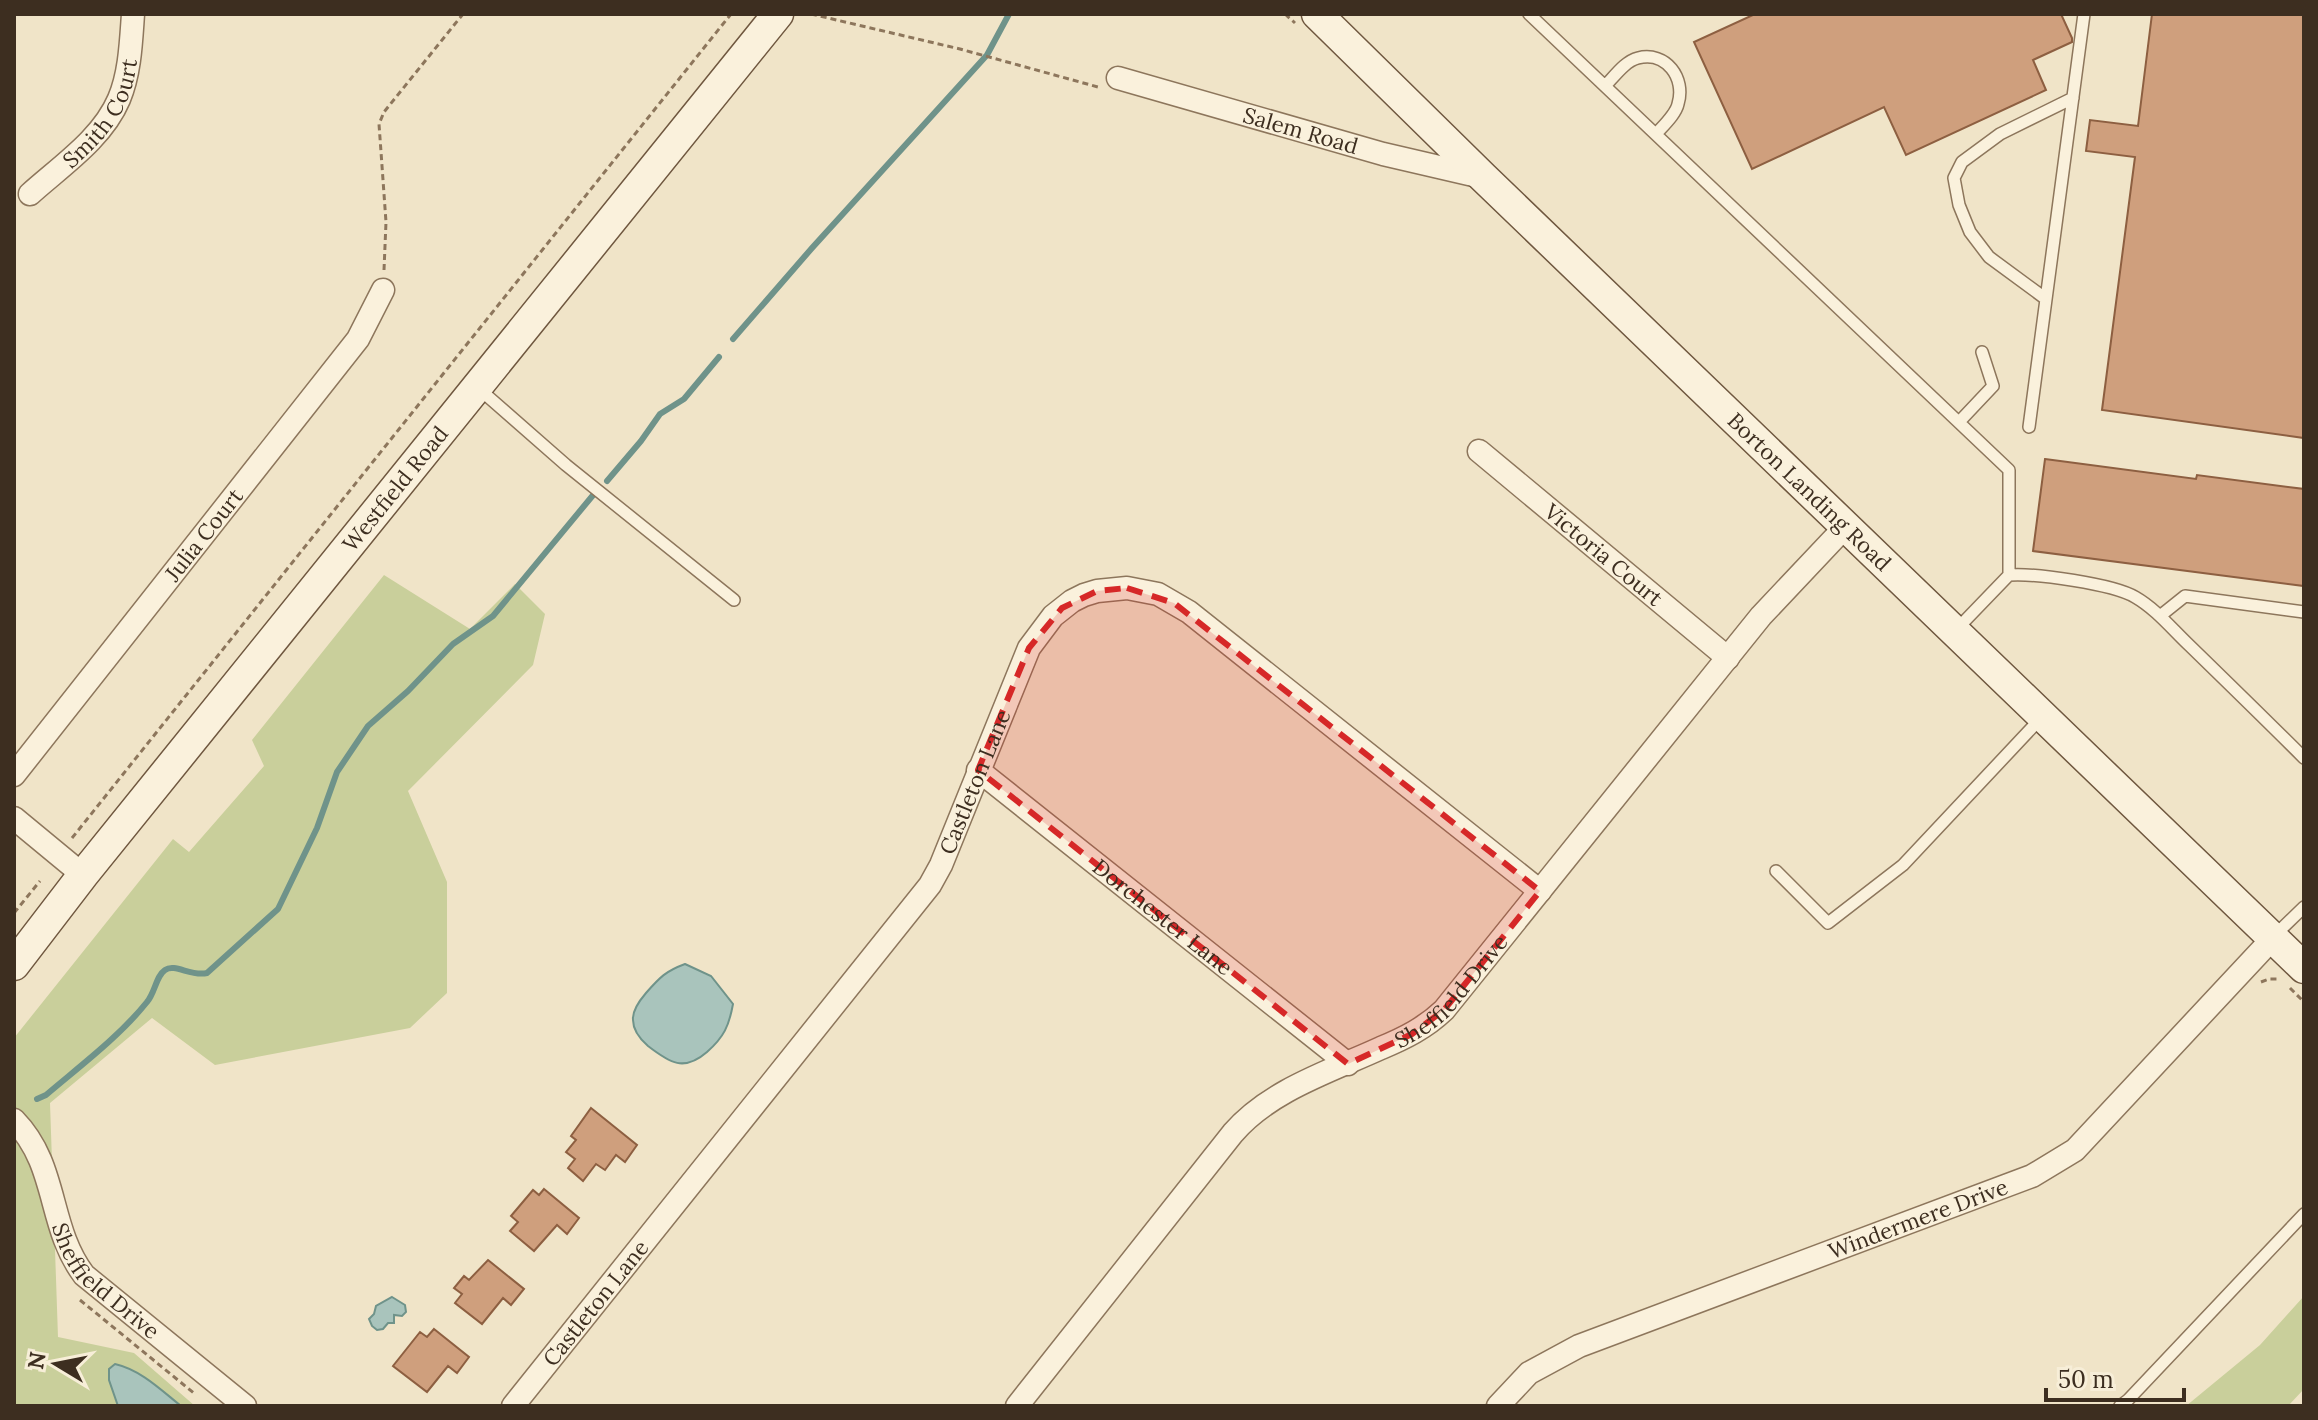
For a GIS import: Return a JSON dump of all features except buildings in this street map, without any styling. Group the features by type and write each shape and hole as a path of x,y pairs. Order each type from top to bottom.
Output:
{"street":[{"name":"Smith Court","path":"30,194 97,134 119,100 129,61 134,14"},
{"name":"Westfield Road","path":"14,965 83,875 778,14"},
{"name":"Borton Landing Road","path":"1317,14 2304,968"},
{"name":"Salem Road","path":"1111,83 1483,177"},
{"name":"Julia Court","path":"14,775 358,339 383,290"},
{"name":"Victoria Court","path":"1479,451 1728,658"},
{"name":"Sheffield Drive","path":"1017,1406 1242,1122 1275,1098 1412,1034 1434,1020 1457,996 1761,616 1845,527"},
{"name":"Castleton Lane","path":"513,1406 930,885 941,865 1029,648 1042,627 1062,608 1084,595 1111,589 1143,590 1158,594 1189,612 1540,891"},
{"name":"Dorchester Lane","path":"978,770 1348,1064"},
{"path":"14,818 83,875"},
{"name":"Windermere Drive","path":"1498,1406 1529,1373 1579,1346 2032,1176 2075,1150 2273,938"},
{"name":"Sheffield Drive","path":"14,1120 30,1137 39,1155 66,1245 84,1275 245,1406"}],"lane":[{"path":"1529,14 2009,470 2009,575"},
{"path":"2029,427 2084,14"},
{"path":"1605,86 1635,58 1652,57 1670,64 1679,83 1678,106 1656,134"},
{"path":"2046,299 1989,257 1970,232 1959,205 1954,178 1962,162 2000,134 2073,98"},
{"path":"1959,422 1993,386 1982,352"},
{"path":"476,387 566,465 734,600"},
{"path":"1954,632 2009,575 2024,574 2116,589 2136,597 2160,616 2304,758"},
{"path":"2160,616 2185,596 2304,612"},
{"path":"1776,871 1828,923 1903,865 2043,716"},
{"path":"2273,938 2304,907"},
{"path":"2120,1406 2304,1214"}],"path":[{"path":"383,290 386,222 379,124 384,112 463,14"},
{"path":"72,838 731,14"},
{"path":"811,14 1111,83"},
{"path":"14,913 40,881"}],"highlighted area":[{"path":"1127,588 1174,603 1540,891 1444,1010 1412,1034 1348,1064 978,770 1029,648 1062,608 1097,591"}],"green space":[{"path":"384,575 470,629 515,584 545,614 533,665 408,791 447,882 447,993 410,1028 215,1065 152,1018 50,1103 58,1337 134,1353 195,1406 14,1406 14,1038 173,839 189,852 264,766 252,740"},
{"path":"2304,1296 2304,1389 2288,1406 2186,1406 2260,1345"}],"water":[{"path":"685,964 711,976 733,1004 718,1041 699,1058 677,1063 656,1052 640,1038 633,1024 633,1016 639,1002 655,983"},
{"path":"392,1297 405,1305 406,1312 402,1316 394,1315 394,1323 377,1330 369,1319 376,1306"},
{"path":"115,1364 142,1376 181,1406 118,1406 109,1380 109,1369"}],"waterway":[{"path":"733,339 987,55 1009,14"},
{"path":"607,481 660,414 684,399 719,357"},
{"path":"37,1099 99,1051 136,1015 150,998 165,970 174,968 207,973 278,909 317,828 337,772 368,726 408,691 453,644 493,616 594,494"}]}
